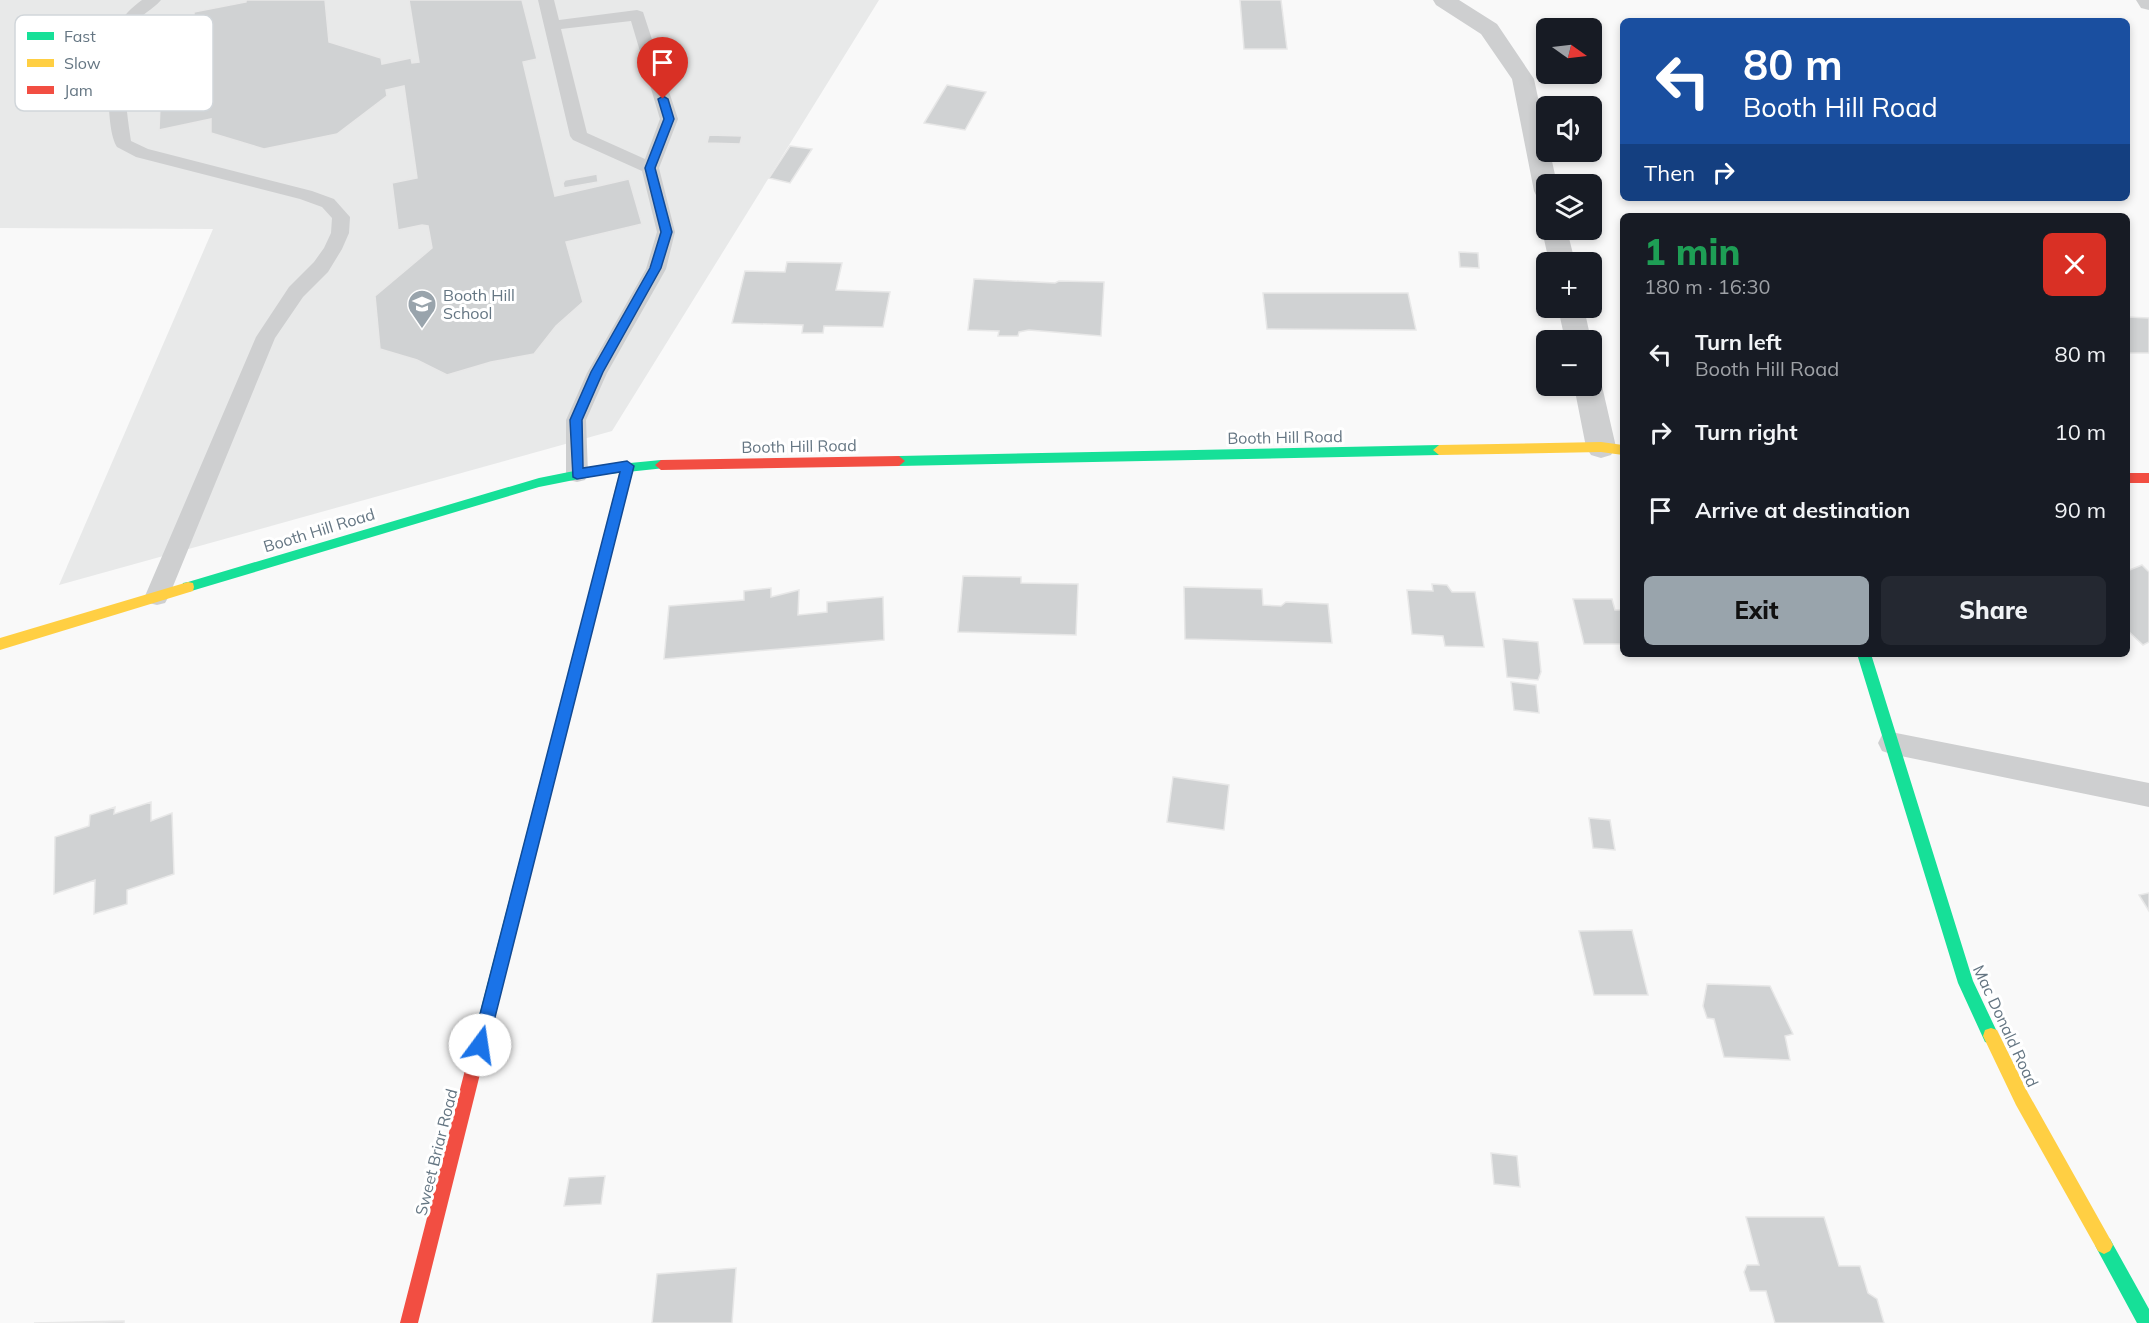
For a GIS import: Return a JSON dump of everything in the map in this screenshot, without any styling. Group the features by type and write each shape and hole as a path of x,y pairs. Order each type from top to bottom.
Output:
{"street":[{"path":"1444,0 1489,29 1523,79 1543,174"},
{"path":"1592,396 1612,449"},
{"name":"Booth Hill Road","path":"0,644 499,493 577,474 627,466 1612,449"},
{"name":"Sweet Briar Road","path":"409,1323 627,466"},
{"path":"2130,478 2149,478"},
{"name":"Mac Donald Road","path":"1865,657 1966,983 2022,1099 2147,1323"}],"lane":[{"path":"134,15 153,0"},
{"path":"546,0 579,136 650,168"},
{"path":"553,25 637,15 669,119 650,168 666,232 656,268 597,372 576,420 577,474"},
{"path":"121,111 123,143 130,149 306,195 328,203 341,217 340,233 333,249 321,267 297,292 266,337 157,596"},
{"path":"1891,743 2149,795"}],"shaded area":[{"name":"Booth Hill School","path":"0,0 879,0 612,431 59,585 213,229 0,228"}],"building":[{"path":"246,0 325,0 329,42 381,58 382,64 411,58 412,63 419,62 409,0 522,0 537,59 523,62 555,196 629,179 642,224 566,242 583,302 556,326 534,354 491,362 447,375 417,360 380,349 375,296 432,248 428,226 398,230 392,183 417,178 404,86 386,90 387,96 337,134 264,149 211,133 211,119 159,130 160,111 213,111 213,15 194,15 194,12 246,2"},
{"path":"1240,0 1281,0 1287,49 1244,49"},
{"path":"947,85 986,92 965,130 924,123"},
{"path":"709,135 742,136 740,144 707,143"},
{"path":"790,146 812,149 790,183 769,178"},
{"path":"597,174 598,182 564,188 565,180"},
{"path":"1459,252 1478,253 1479,268 1460,267"},
{"path":"787,262 842,263 836,290 890,292 883,327 824,326 823,333 802,333 803,325 732,323 745,271 785,272"},
{"path":"974,279 1055,283 1059,281 1104,282 1101,336 1029,330 1019,332 1018,336 998,336 999,331 968,330"},
{"path":"1263,293 1408,293 1416,330 1267,329"},
{"path":"2130,317 2149,318 2149,353 2130,353"},
{"path":"2142,565 2149,572 2149,642 2143,645 2130,633 2130,570"},
{"path":"963,576 1021,577 1021,583 1078,584 1076,635 958,632"},
{"path":"1432,584 1447,585 1452,592 1475,592 1484,647 1445,646 1443,636 1412,634 1407,590 1433,591"},
{"path":"1184,587 1262,589 1263,605 1281,606 1286,602 1328,604 1332,643 1185,639"},
{"path":"771,588 771,597 799,590 798,615 827,612 827,602 883,597 884,640 664,659 669,606 744,600 744,591"},
{"path":"1573,599 1612,599 1615,610 1620,610 1620,644 1584,644"},
{"path":"1503,639 1538,642 1541,672 1538,680 1507,677"},
{"path":"1511,682 1536,685 1539,713 1514,710"},
{"path":"1173,777 1229,785 1224,830 1167,822"},
{"path":"151,802 151,821 172,813 174,874 127,890 127,904 94,914 95,880 54,894 55,837 89,826 90,815 115,807 114,814"},
{"path":"1589,818 1610,820 1615,850 1593,848"},
{"path":"2149,893 2149,911 2139,895"},
{"path":"1632,930 1648,995 1594,995 1579,931"},
{"path":"1707,984 1770,986 1793,1034 1785,1036 1790,1060 1724,1057 1714,1019 1707,1018 1703,1006"},
{"path":"1491,1153 1517,1156 1520,1187 1494,1184"},
{"path":"605,1176 601,1204 564,1206 569,1178"},
{"path":"1746,1217 1824,1217 1839,1266 1860,1266 1868,1293 1877,1299 1884,1323 1775,1323 1766,1291 1750,1291 1744,1272 1747,1265 1759,1265"},
{"path":"736,1268 732,1323 652,1323 657,1274"},
{"path":"124,1321 124,1323 34,1323"}],"traffic: fast":[{"path":"899,461 1439,450"},
{"path":"188,587 539,483 599,471 661,465"},
{"path":"473,1070 604,558"},
{"path":"1865,657 1966,983 1991,1036"},
{"path":"2104,1245 2147,1323"}],"traffic: slow":[{"path":"1439,450 1601,447 1620,450"},
{"path":"604,558 627,466"},
{"path":"0,644 188,587"},
{"path":"1991,1036 2022,1099 2104,1245"}],"traffic: jam":[{"path":"661,465 899,461"},
{"path":"2130,478 2149,478"},
{"path":"409,1323 473,1070"}],"place":[{"name":"Booth Hill School","path":"422,330"}],"route":[{"path":"480,1045 627,466 577,474 576,420 597,372 656,268 666,232 650,168 669,119 663,99"}]}
